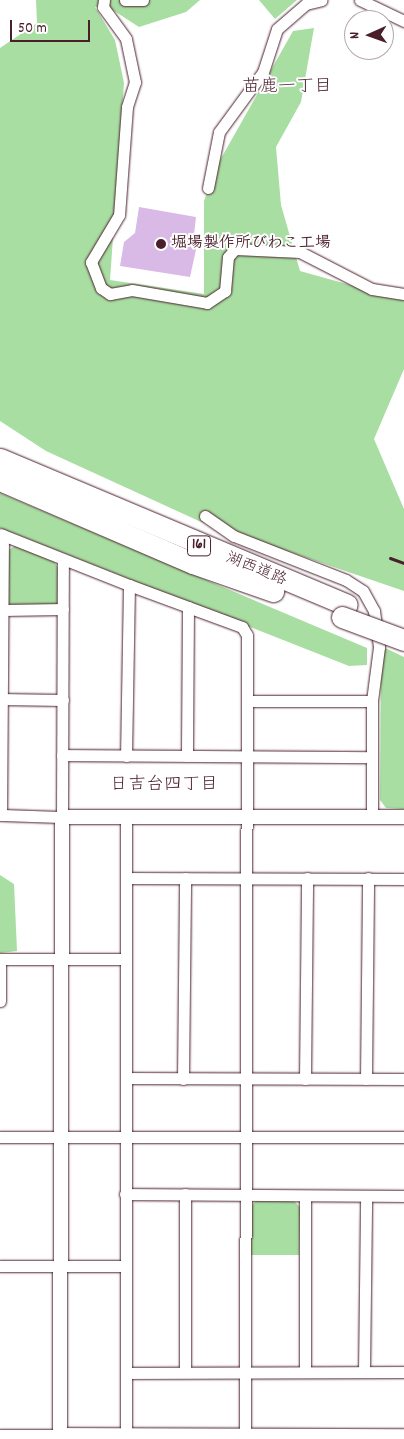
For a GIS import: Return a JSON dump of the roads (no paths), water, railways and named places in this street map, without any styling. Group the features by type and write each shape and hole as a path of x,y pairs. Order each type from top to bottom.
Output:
{"highway":[{"name":"湖西道路","path":"0,459 344,611 404,640"},
{"name":"湖西道路","path":"0,480 193,563 344,611 404,626"}],"street":[{"path":"104,0 103,7 126,39 135,82 127,107 119,215 91,262 101,288 110,294 132,290 208,303 225,291 228,257 235,249 300,252 372,289 404,294"},
{"path":"125,0 143,0"},
{"path":"208,188 219,132 263,72 276,29 306,4 322,0"},
{"path":"360,0 404,21"},
{"path":"205,516 234,536 363,591 374,611 378,647 372,701 372,817"},
{"path":"245,1436 247,878 247,817 247,756 247,701 247,635 242,627 188,608 2,535 2,815 62,817 247,817 372,817 404,817"},
{"path":"60,1437 63,560"},
{"path":"126,756 129,584"},
{"path":"187,756 188,608"},
{"path":"3,610 63,609"},
{"path":"1,699 63,700"},
{"path":"247,701 372,701"},
{"path":"62,755 372,757"},
{"path":"126,817 126,1436"},
{"path":"126,878 404,879"},
{"path":"183,1078 186,878"},
{"path":"305,1079 306,878"},
{"path":"366,1079 368,878"},
{"path":"0,1001 0,960 126,959"},
{"path":"126,1078 404,1079"},
{"path":"0,1136 404,1137"},
{"path":"125,1194 404,1196"},
{"path":"185,1194 185,1372"},
{"path":"305,1196 305,1372"},
{"path":"364,1372 366,1196"},
{"path":"0,1266 125,1266"},
{"path":"126,1373 404,1372"},
{"path":"0,1435 60,1437 404,1436"}],"railway":[{"path":"390,558 404,563"}],"place":[{"name":"堀場製作所びわこ工場","path":"161,244"}],"district":[{"name":"苗鹿一丁目","path":"287,88"},
{"name":"日吉台四丁目","path":"164,786"}]}
